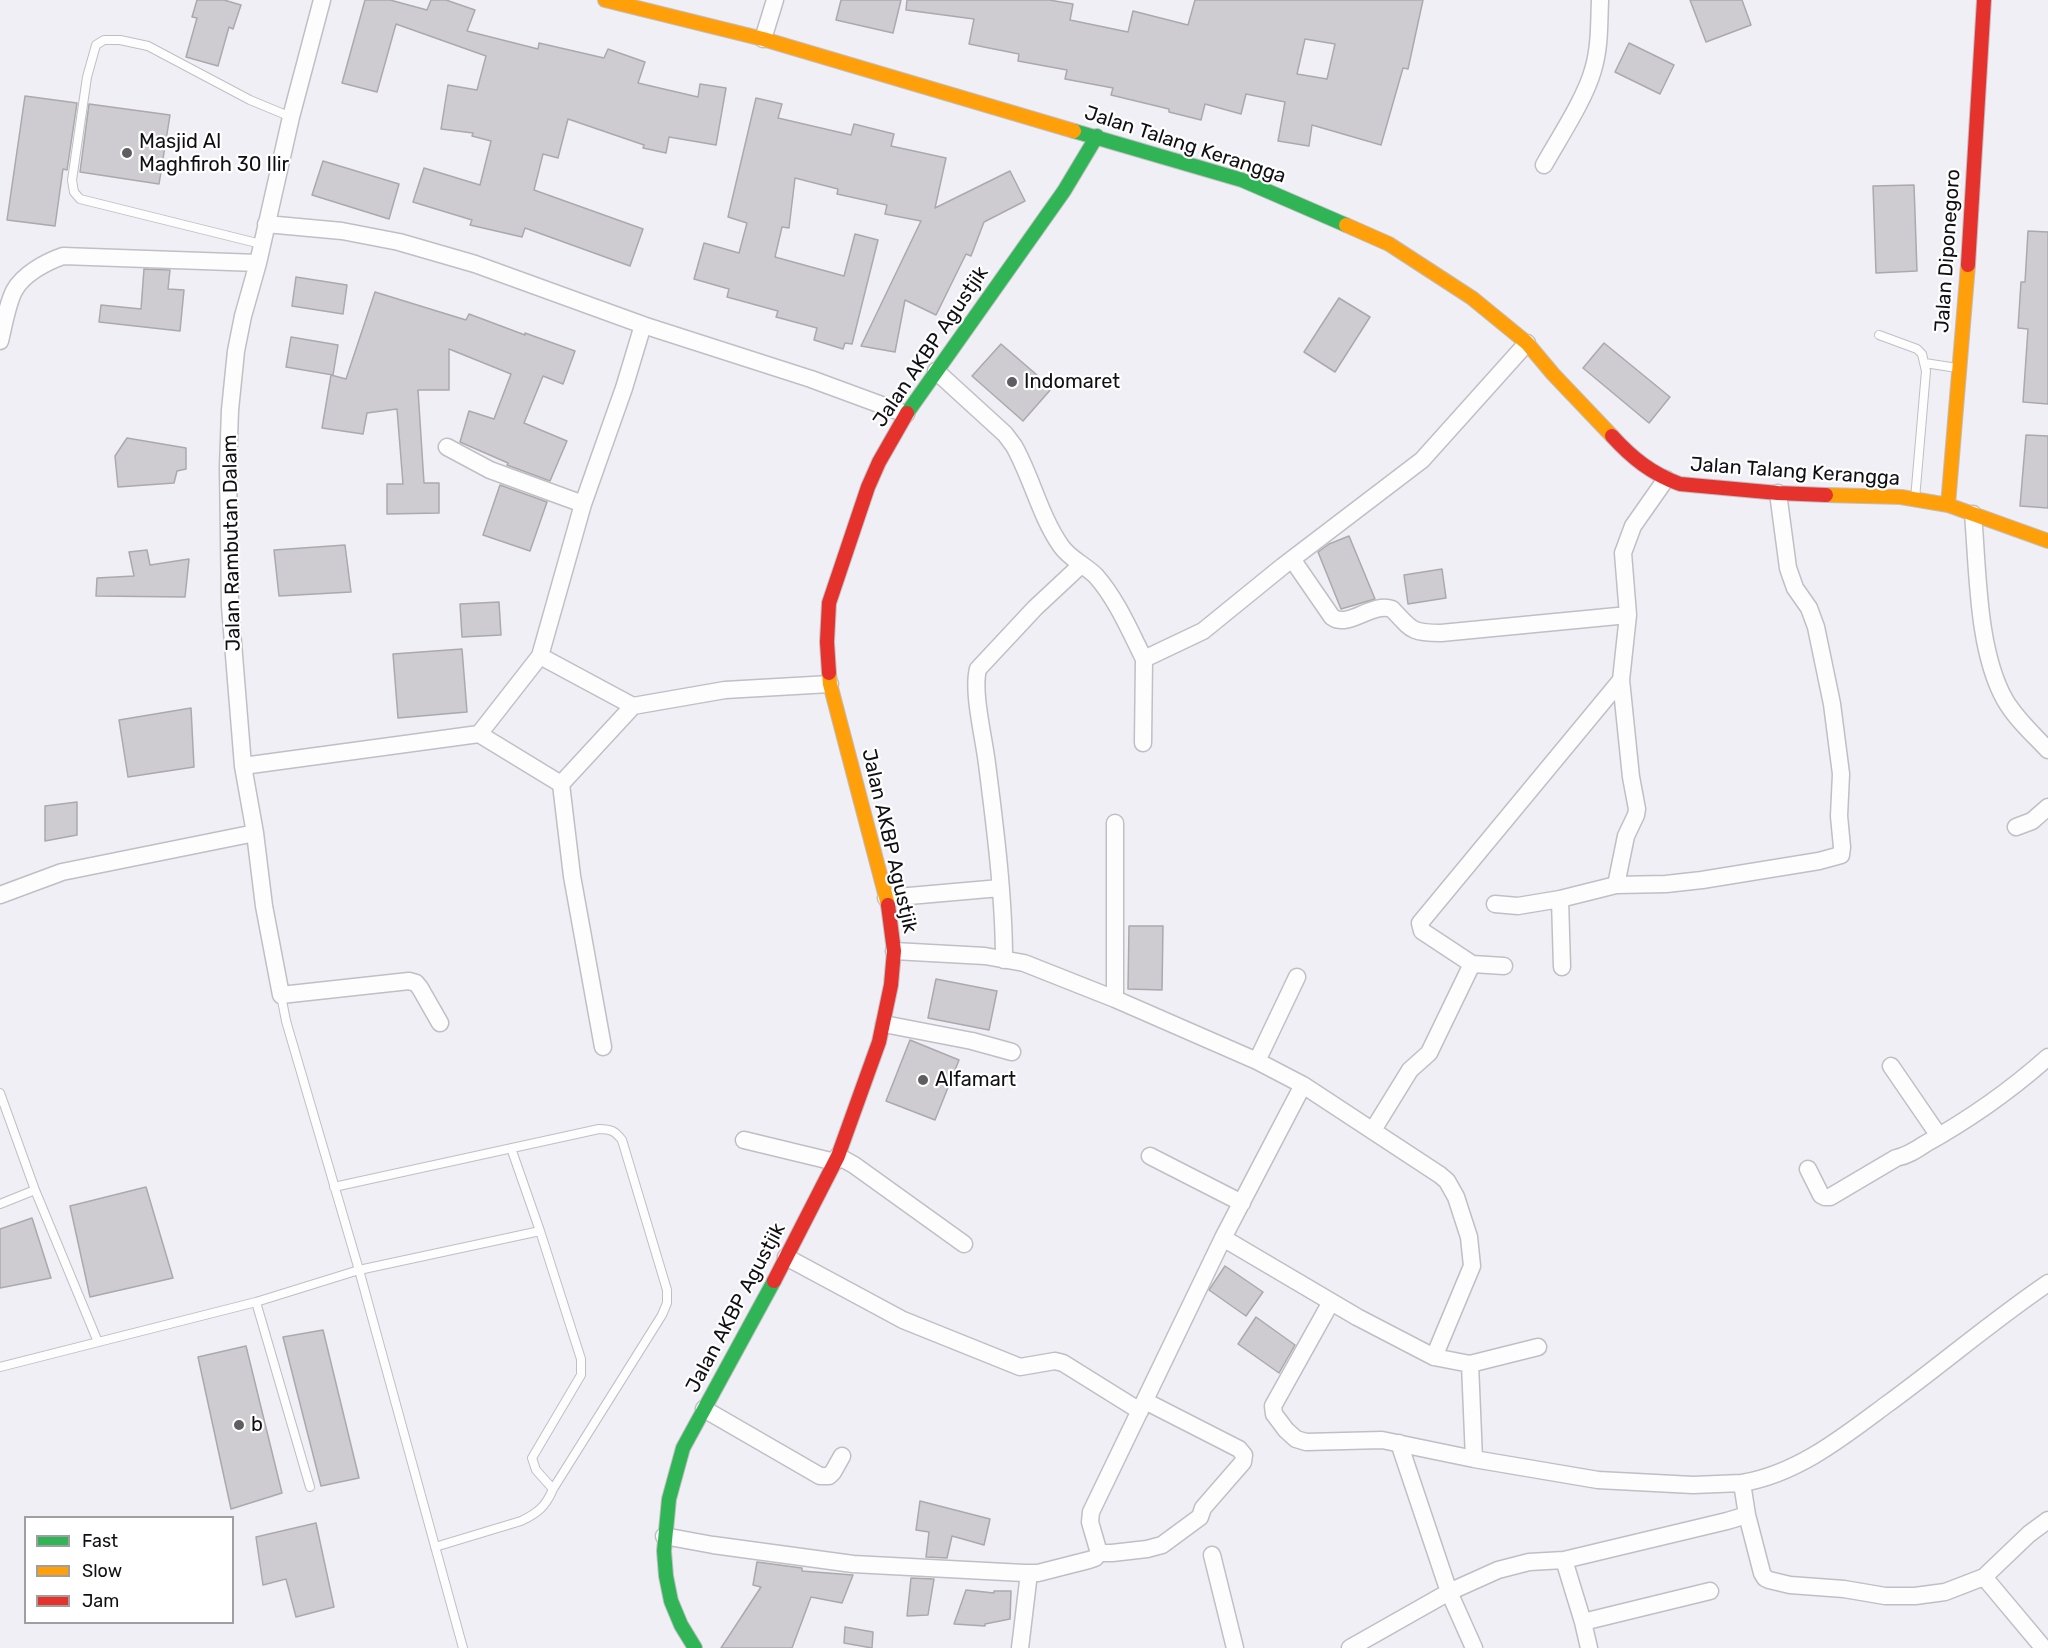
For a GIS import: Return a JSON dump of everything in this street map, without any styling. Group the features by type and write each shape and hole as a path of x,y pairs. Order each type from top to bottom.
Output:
{"street":[{"name":"Jalan Rambutan Dalam","path":"281,995 264,906 255,833 243,766 230,606 228,467 230,410 236,351 243,316 322,0"},
{"name":"Jalan Talang Kerangga","path":"605,0 763,39 1242,180 1359,230 1389,244 1472,298 1527,343 1628,454 1638,463 1666,479 1693,486 1778,493 1901,497 1959,509 2048,541"},
{"path":"763,39 775,0"},
{"path":"1544,165 1588,86 1594,69 1598,47 1600,0"},
{"name":"Jalan Diponegoro","path":"1959,509 1959,368 1971,232 1984,0"},
{"name":"Jalan AKBP Agustjik","path":"686,1644 667,1591 664,1569 664,1536 675,1470 683,1448 764,1302 837,1159 884,1024 891,985 894,951 892,925 830,684 827,624 832,594 868,487 906,414 1064,191 1097,136"},
{"path":"266,224 342,231 399,242 475,264 643,325 811,379 906,414"},
{"path":"0,341 7,292 46,262 63,256 258,263"},
{"path":"479,734 540,656 583,504 624,388 643,325"},
{"path":"1144,659 1203,631 1292,559 1422,460 1527,343"},
{"path":"936,371 1005,434 1014,446 1057,539 1070,555 1094,574 1116,605 1144,659 1143,743"},
{"path":"447,447 490,470 583,504"},
{"path":"1616,885 1626,836 1637,809 1631,777 1621,680 1628,615 1623,553 1633,526 1666,479"},
{"path":"1495,904 1518,906 1560,899 1616,885 1666,884 1761,871 1835,857 1842,851 1839,816 1841,774 1832,704 1816,627 1809,608 1795,588 1788,568 1778,493"},
{"path":"1959,509 1993,674 2007,702 2024,725 2048,750"},
{"path":"1292,559 1336,621 1387,607 1392,609 1413,630 1422,633 1441,633 1628,615"},
{"path":"1004,960 994,817 977,674 978,669 1007,637 1081,565"},
{"path":"540,656 633,706"},
{"path":"1504,966 1472,964 1422,931 1420,924 1621,680"},
{"path":"603,1047 572,876 561,784 633,706 725,690 830,684"},
{"path":"243,766 479,734 561,784"},
{"path":"2016,827 2032,821 2048,807"},
{"path":"1115,823 1115,999"},
{"path":"0,895 62,872 255,833"},
{"path":"886,898 1000,888"},
{"path":"1560,899 1562,967"},
{"path":"894,951 985,956 1024,963 1115,999 1257,1061 1303,1085 1447,1181 1456,1197 1469,1237 1472,1271 1434,1357"},
{"path":"1373,1130 1410,1070 1429,1053 1472,964"},
{"path":"1257,1061 1297,976"},
{"path":"281,995 409,981 416,983 420,988 440,1023"},
{"path":"884,1024 972,1041 1012,1052"},
{"path":"1808,1169 1821,1195 1830,1197 1896,1158 1907,1155 1939,1136 1992,1101 2046,1059"},
{"path":"1891,1066 1939,1136"},
{"path":"1100,1553 1091,1528 1091,1512 1223,1238 1303,1085"},
{"path":"744,1140 837,1159 855,1165 964,1244"},
{"path":"1150,1156 1242,1203"},
{"path":"1223,1238 1331,1302 1434,1357 1470,1364 1538,1347"},
{"path":"664,1536 853,1564 1029,1573 1089,1560 1100,1553 1147,1549 1162,1545 1200,1517 1203,1508 1243,1462 1244,1455 1239,1449 1143,1406 1059,1362 1017,1366 903,1320 786,1257"},
{"path":"1331,1302 1273,1406 1274,1414 1286,1430 1301,1441 1364,1439 1399,1443 1474,1459 1598,1480 1693,1485 1742,1483 1767,1478 1810,1458 1870,1416 2048,1282"},
{"path":"1470,1364 1474,1459"},
{"path":"704,1409 820,1476 829,1476 842,1456"},
{"path":"1399,1443 1449,1592 1474,1648"},
{"path":"1742,1483 1747,1515 1762,1573 1769,1580 1790,1585 1844,1589 1885,1596 1915,1596 1945,1592 1984,1577 2029,1534 2048,1520"},
{"path":"1350,1648 1449,1592 1513,1565 1564,1560 1747,1515"},
{"path":"1212,1555 1235,1648"},
{"path":"1564,1560 1584,1622 1589,1648"},
{"path":"1020,1648 1029,1573"},
{"path":"1984,1577 2041,1645"},
{"path":"1584,1622 1710,1590"}],"lane":[{"path":"261,244 80,199 74,192 72,180 87,77 96,45 104,40 120,40 148,46 250,100 291,117"},
{"path":"1879,335 1917,349 1925,363 1915,500"},
{"path":"1925,363 1959,368"},
{"path":"281,995 286,1021 359,1270 463,1648"},
{"path":"0,1093 35,1190 98,1342"},
{"path":"334,1187 599,1129 614,1131 622,1140 667,1297 662,1315 546,1504 532,1516 435,1547"},
{"path":"512,1148 582,1367 581,1375 532,1458 536,1470 554,1489"},
{"path":"0,1204 35,1190"},
{"path":"0,1367 256,1302 359,1270 540,1231"},
{"path":"256,1302 310,1487"}],"building":[{"path":"197,0 224,0 241,5 233,29 229,27 218,66 186,57 197,18 192,17"},
{"path":"365,0 390,0 427,10 431,0 446,0 475,10 467,31 538,49 539,43 604,58 608,49 645,62 638,83 698,97 700,84 726,88 716,145 669,137 666,153 643,148 644,145 568,119 558,158 543,154 534,190 643,229 630,266 525,228 522,237 470,225 472,220 413,202 424,168 480,185 491,141 472,136 473,133 441,129 448,85 477,90 486,56 396,24 377,92 342,83"},
{"path":"841,0 901,0 893,33 836,20"},
{"path":"907,0 1049,0 1073,4 1070,20 1128,32 1133,11 1188,25 1195,0 1423,0 1408,69 1403,68 1381,145 1312,125 1309,146 1278,141 1285,102 1246,94 1241,114 1205,104 1201,120 1169,112 1169,109 1111,95 1113,88 1065,79 1067,70 1018,61 1019,54 969,44 974,19 906,10","holes":["1305,39 1335,44 1327,79 1297,74"]},
{"path":"1690,0 1742,0 1751,25 1706,42"},
{"path":"1629,43 1674,65 1660,94 1615,72"},
{"path":"25,96 77,103 67,170 63,169 55,226 7,220"},
{"path":"756,98 782,104 778,118 851,135 854,124 894,134 891,146 946,158 935,208 1010,171 1025,201 984,222 971,256 966,254 936,315 905,300 895,352 861,346 921,221 885,214 887,205 837,194 838,189 795,178 789,228 782,227 775,257 844,276 855,234 878,240 852,344 845,343 843,349 814,340 817,328 776,317 778,311 727,297 729,289 694,279 704,243 739,253 747,223 728,217"},
{"path":"89,104 170,115 159,184 80,172"},
{"path":"323,161 399,184 389,219 312,195"},
{"path":"1914,185 1917,271 1876,273 1873,186"},
{"path":"2028,231 2048,232 2048,404 2023,402 2028,329 2018,328 2021,282 2025,282"},
{"path":"144,269 170,270 168,289 184,290 180,331 99,322 101,305 141,309"},
{"path":"296,277 347,285 343,314 292,306"},
{"path":"375,292 466,320 469,314 575,351 563,384 543,376 524,423 567,441 550,481 507,465 508,463 460,442 469,411 494,419 511,374 449,349 449,390 418,390 424,483 439,483 439,513 387,514 387,484 403,484 397,409 367,413 363,434 322,428 331,375 346,379"},
{"path":"1339,298 1370,317 1335,372 1304,352"},
{"path":"291,337 338,345 333,375 286,367"},
{"path":"1604,343 1670,397 1649,423 1583,368"},
{"name":"Indomaret","path":"1001,344 1052,388 1023,421 972,376"},
{"path":"2026,435 2048,436 2048,508 2020,506"},
{"path":"127,438 186,448 186,469 177,471 174,483 118,487 115,456"},
{"path":"500,485 547,502 530,551 483,535"},
{"path":"1349,536 1375,599 1341,609 1318,552 1329,544"},
{"path":"345,545 351,592 279,596 274,550"},
{"path":"147,550 150,565 189,559 185,597 96,596 97,578 134,576 129,552"},
{"path":"1442,569 1446,598 1408,604 1404,575"},
{"path":"499,602 501,635 462,637 460,604"},
{"path":"462,649 467,712 398,718 393,654"},
{"path":"191,708 194,767 128,777 119,720"},
{"path":"77,802 77,835 45,841 45,806"},
{"path":"1129,926 1163,926 1162,990 1128,989"},
{"path":"936,979 997,991 989,1030 928,1018"},
{"name":"Alfamart","path":"910,1040 959,1060 935,1120 886,1101"},
{"path":"146,1187 173,1278 90,1297 70,1206"},
{"path":"32,1218 51,1278 0,1288 0,1229"},
{"path":"1225,1266 1263,1292 1246,1316 1209,1290"},
{"path":"1256,1317 1295,1345 1279,1373 1238,1344"},
{"name":"b","path":"323,1330 359,1478 321,1486 283,1337"},
{"name":"b","path":"246,1346 282,1493 231,1509 198,1357"},
{"path":"920,1501 990,1519 984,1545 952,1536 947,1558 926,1557 929,1532 916,1530"},
{"path":"316,1523 334,1607 296,1617 286,1579 263,1585 256,1537"},
{"path":"757,1562 802,1568 802,1571 853,1575 842,1603 811,1597 792,1648 721,1648 761,1587 753,1585"},
{"path":"911,1578 934,1579 928,1615 907,1616"},
{"path":"966,1590 994,1593 994,1591 1011,1591 1010,1619 985,1624 985,1626 954,1624"},
{"path":"845,1627 873,1632 872,1648 844,1643"}],"traffic: fast":[{"path":"1074,131 1242,180 1346,225"},
{"path":"907,413 1064,191 1097,136"},
{"path":"695,1648 681,1625 671,1601 666,1576 664,1551 669,1499 683,1448 774,1281"}],"traffic: slow":[{"path":"605,0 763,39 1074,131"},
{"path":"1346,225 1389,244 1472,298 1527,343 1612,436"},
{"path":"1948,505 1968,265"},
{"path":"1826,495 1901,497 1948,505 2048,541"},
{"path":"829,673 888,905"}],"traffic: jam":[{"path":"1968,265 1984,0"},
{"path":"829,673 827,642 829,603 868,487 879,462 907,413"},
{"path":"1612,436 1643,464 1680,484 1826,495"},
{"path":"774,1281 838,1156 879,1042 891,985 894,951 888,905"}],"place":[{"name":"Masjid Al Maghfiroh 30 Ilir","path":"127,153"},
{"name":"Indomaret","path":"1012,382"},
{"name":"Alfamart","path":"923,1080"},
{"name":"b","path":"239,1425"}]}
